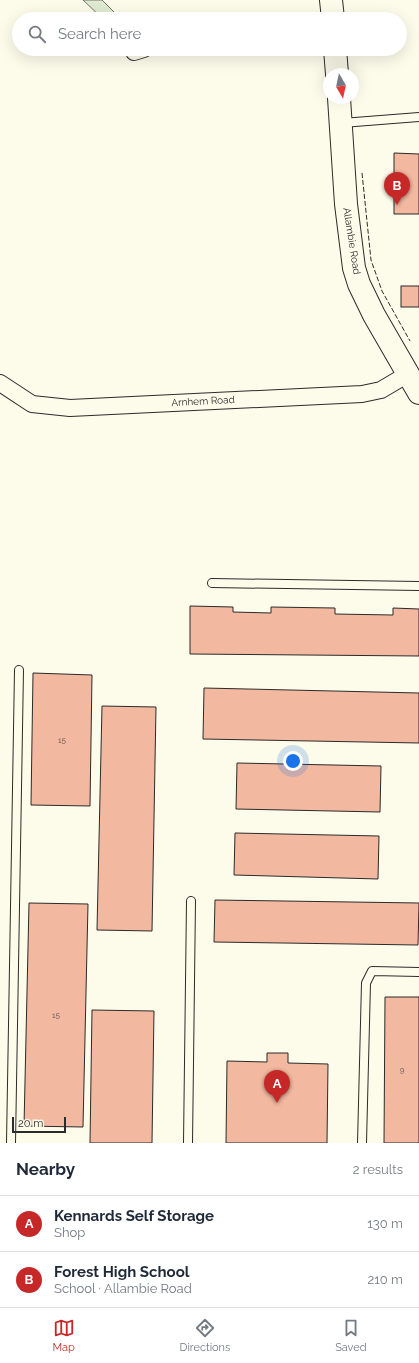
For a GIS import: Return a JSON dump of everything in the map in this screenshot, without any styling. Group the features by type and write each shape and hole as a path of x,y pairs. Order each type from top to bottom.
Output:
{"main road":[{"path":"331,0 332,12"},
{"path":"336,56 337,68"},
{"name":"Allambie Road","path":"339,104 347,211 354,268 364,297 419,393"}],"street":[{"name":"Arnhem Road","path":"0,383 32,404 70,408 362,394 381,390 408,374"}],"lane":[{"path":"341,124 419,117"},
{"path":"212,583 419,586"},
{"path":"11,1143 19,670"},
{"path":"188,1143 191,901"},
{"path":"362,1143 366,983 372,971 419,972"}],"green space":[{"path":"83,0 102,0 114,12 96,12"}],"building":[{"path":"394,153 419,154 419,214 394,214"},
{"path":"401,286 419,286 419,307 401,307"},
{"path":"190,606 233,607 233,612 271,613 271,607 335,608 335,614 393,615 393,608 419,609 419,656 190,654"},
{"path":"33,673 92,675 90,806 31,805"},
{"path":"204,688 419,693 419,743 203,739"},
{"path":"102,706 156,707 152,931 97,930"},
{"path":"237,763 381,766 380,812 236,809"},
{"path":"235,833 379,836 378,879 234,875"},
{"path":"215,900 419,903 418,945 214,942"},
{"path":"29,903 88,904 83,1127 24,1126"},
{"path":"385,997 419,997 419,1143 384,1143"},
{"path":"92,1010 154,1011 152,1143 90,1143"},
{"path":"267,1053 288,1053 288,1063 328,1064 327,1143 226,1143 227,1061 267,1062"}],"fence":[{"path":"362,173 371,260 382,291 410,341"}],"place":[{"name":"Forest High School","path":"397,205"},
{"name":"Kennards Self Storage","path":"277,1103"}]}
